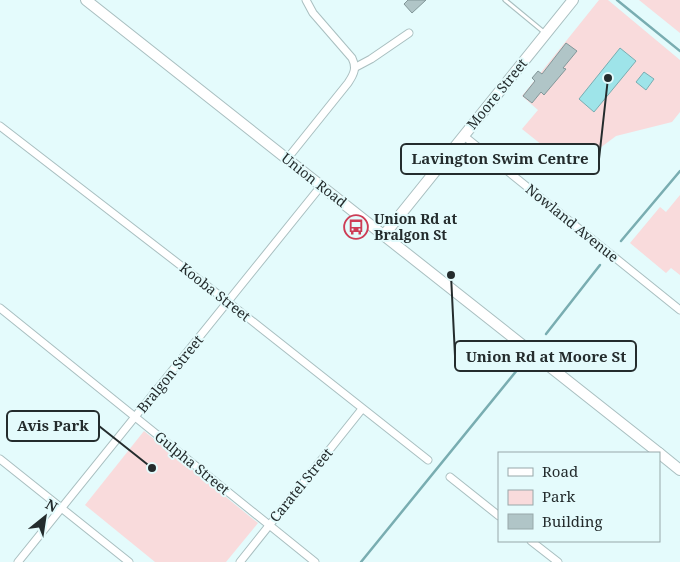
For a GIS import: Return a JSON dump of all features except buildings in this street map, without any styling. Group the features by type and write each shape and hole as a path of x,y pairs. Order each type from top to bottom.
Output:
{"main road":[{"name":"Union Road","path":"86,0 658,452"},
{"name":"Moore Street","path":"384,235 573,0"},
{"name":"Union Road","path":"660,454 680,470"}],"street":[{"path":"287,159 348,83 356,67 348,53 313,13 306,0"},
{"path":"356,67 371,59 409,32"},
{"name":"Kooba Street","path":"0,126 228,302 428,460"},
{"name":"Nowland Avenue","path":"464,136 680,310"},
{"name":"Bralgon Street","path":"18,562 321,186"},
{"name":"Gulpha Street","path":"0,308 315,562"},
{"name":"Caratel Street","path":"240,562 362,409"},
{"path":"0,459 130,562"},
{"path":"450,477 498,515"},
{"path":"532,542 558,562"}],"lane":[{"path":"505,0 546,34"}],"green space":[{"path":"599,0 608,0 680,60 680,112 672,122 616,136 572,169 522,129 538,110 522,96"},
{"path":"639,0 680,0 680,33"},
{"path":"680,195 680,275 671,268 666,273 630,243 660,207 666,212"},
{"path":"144,431 258,523 226,562 155,562 85,505"}],"water":[{"path":"620,48 636,61 594,112 579,99"},
{"path":"644,72 654,79 646,90 636,82"}],"waterway":[{"path":"617,0 680,51"},
{"path":"621,241 680,171"},
{"path":"546,334 600,265"},
{"path":"361,562 522,364"}],"place":[{"name":"Lavington Swim Centre","path":"608,78"},
{"name":"Union Rd at Bralgon St","path":"356,227"},
{"name":"Union Rd at Moore St","path":"451,275"},
{"name":"Avis Park","path":"152,468"}]}
